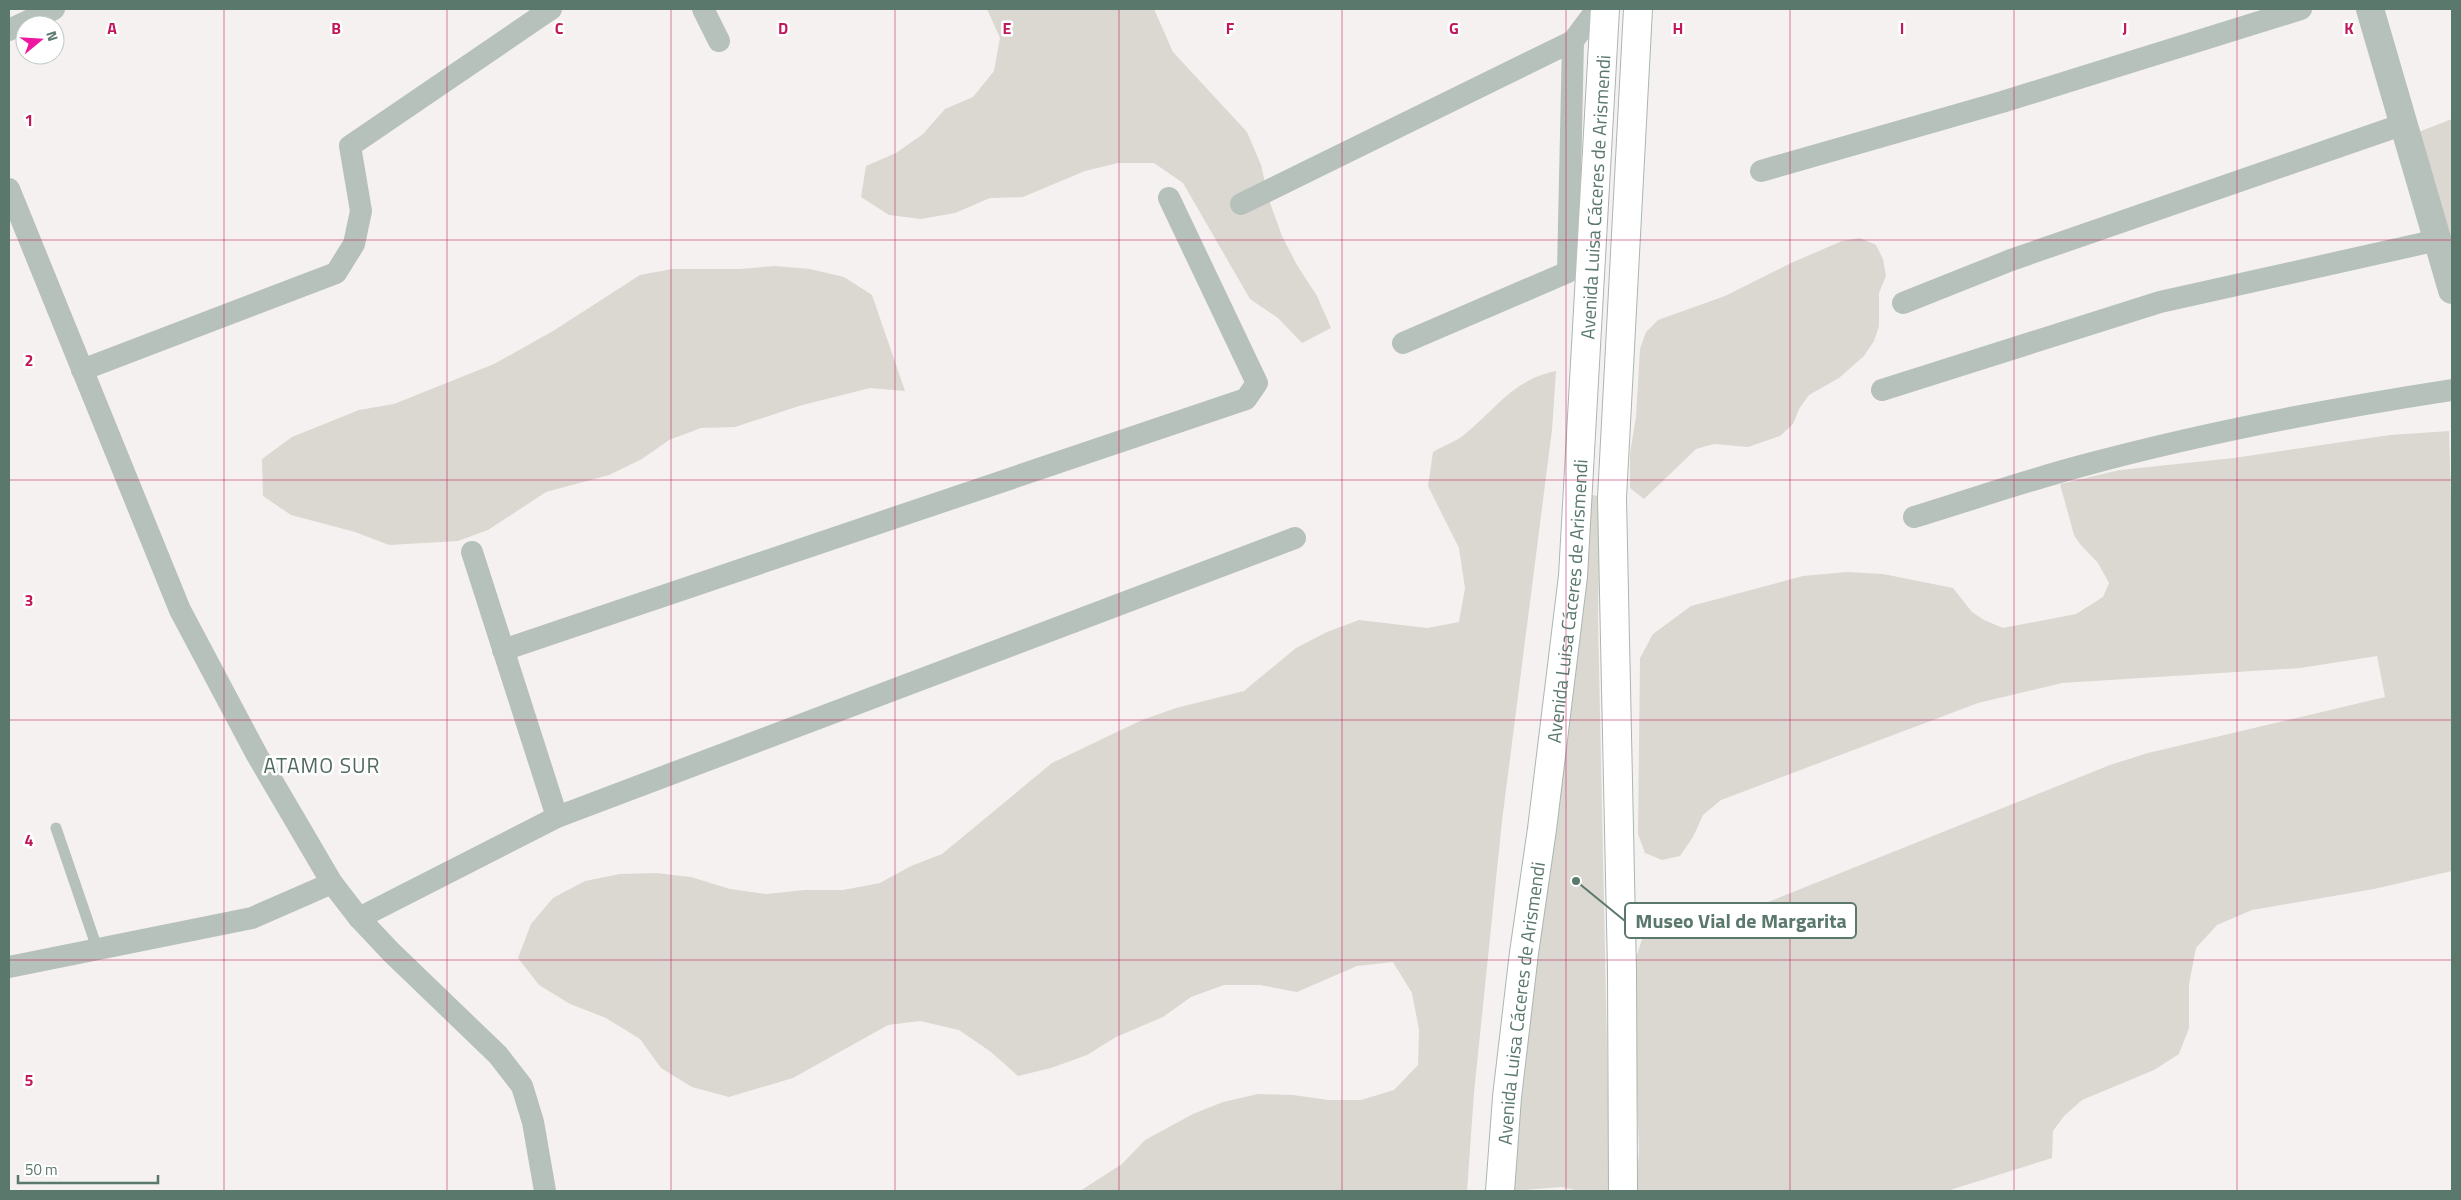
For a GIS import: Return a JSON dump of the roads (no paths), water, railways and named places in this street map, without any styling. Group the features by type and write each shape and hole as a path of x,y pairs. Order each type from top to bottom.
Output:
{"main road":[{"name":"Avenida Luisa Cáceres de Arismendi","path":"1500,1191 1507,1097 1523,962 1542,829 1572,576 1605,9"},
{"name":"Avenida Luisa Cáceres de Arismendi","path":"1623,1191 1622,971 1612,498 1639,9"}],"street":[{"path":"9,30 54,9"},
{"path":"82,370 336,273 354,244 361,211 350,146 551,9"},
{"path":"703,9 719,42"},
{"path":"1241,204 1573,41 1597,9"},
{"path":"1761,172 2002,102 2301,9"},
{"path":"2370,9 2452,290"},
{"path":"1403,343 1568,272 1573,41"},
{"path":"1903,303 2011,260 2404,124"},
{"path":"9,189 180,610 256,755 332,883 359,918 391,952 498,1055 522,1086 533,1122 545,1191"},
{"path":"503,650 1246,399 1257,384 1169,198"},
{"path":"1882,390 2160,302 2438,240"},
{"path":"1914,517 2081,466 2216,433 2396,398 2452,390"},
{"path":"359,918 557,817 1295,538"},
{"path":"472,552 557,817"},
{"path":"9,967 252,918 332,883"}],"lane":[{"path":"56,828 97,948"}],"place":[{"name":"Museo Vial de Margarita","path":"1576,881"}],"district":[{"name":"ATAMO SUR","path":"322,765"}]}
